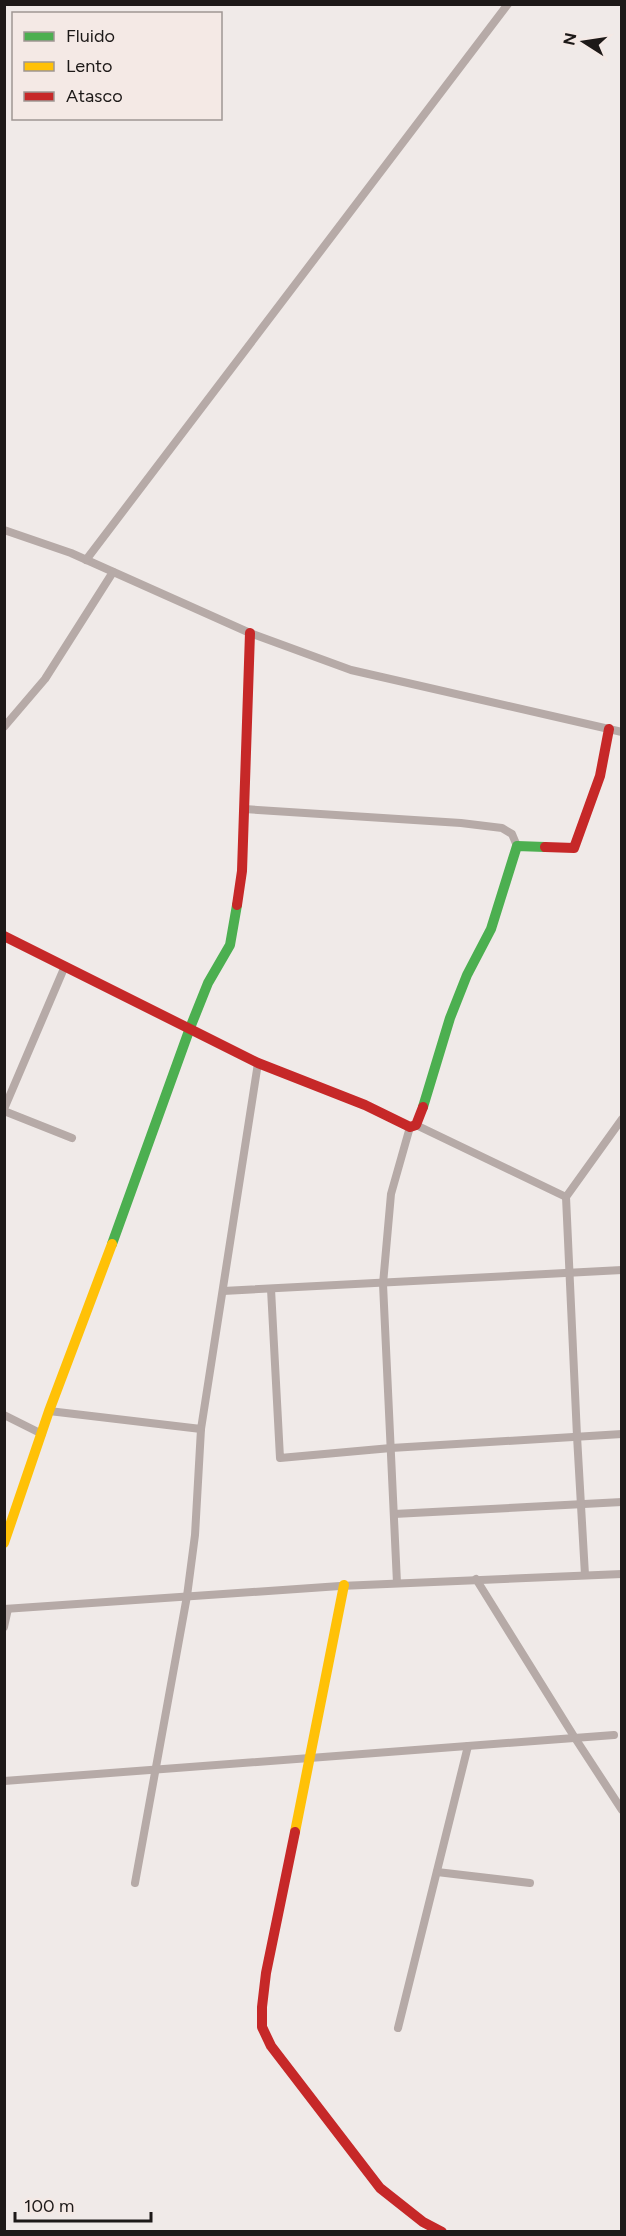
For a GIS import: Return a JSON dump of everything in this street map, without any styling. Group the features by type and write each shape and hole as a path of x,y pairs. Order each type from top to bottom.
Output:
{"street":[{"path":"86,560 508,4"},
{"path":"4,530 86,560 250,633 351,670 621,732"},
{"path":"4,728 45,679 112,572"},
{"path":"4,1542 49,1411 149,1146 190,1028 208,982 230,945 242,870 250,633"},
{"path":"516,846 574,848 600,776 609,729"},
{"path":"244,809 461,823 502,828 512,834 516,846 491,929 467,975 450,1018 421,1115 413,1126 391,1194 383,1284 397,1583"},
{"path":"6,939 65,966 258,1063 365,1105 566,1197"},
{"path":"65,966 4,1110 72,1138"},
{"path":"135,1883 187,1596 195,1535 201,1429 258,1063"},
{"path":"585,1575 566,1197 621,1119"},
{"path":"223,1291 621,1270"},
{"path":"272,1289 280,1458 391,1448 621,1434"},
{"path":"49,1411 201,1429"},
{"path":"4,1415 42,1434"},
{"path":"394,1514 621,1502"},
{"path":"4,1627 6,1609 344,1586 621,1574"},
{"path":"476,1579 621,1810"},
{"path":"344,1586 266,1973 262,2027 271,2046 380,2188 423,2222 442,2232"},
{"path":"4,1781 614,1735"},
{"path":"398,2028 468,1746"},
{"path":"437,1872 530,1883"}],"traffic: fast":[{"path":"423,1107 450,1018 467,975 491,929 517,846 545,847"},
{"path":"112,1244 190,1028 208,983 230,945 237,905"}],"traffic: slow":[{"path":"4,1543 49,1411 112,1244"},
{"path":"295,1832 344,1585"}],"traffic: jam":[{"path":"237,905 242,871 250,633"},
{"path":"545,847 574,848 600,776 609,729"},
{"path":"4,936 258,1063 365,1105 410,1127 416,1125 423,1107"},
{"path":"295,1832 266,1973 262,2027 271,2046 380,2188 423,2222 442,2232"}]}
